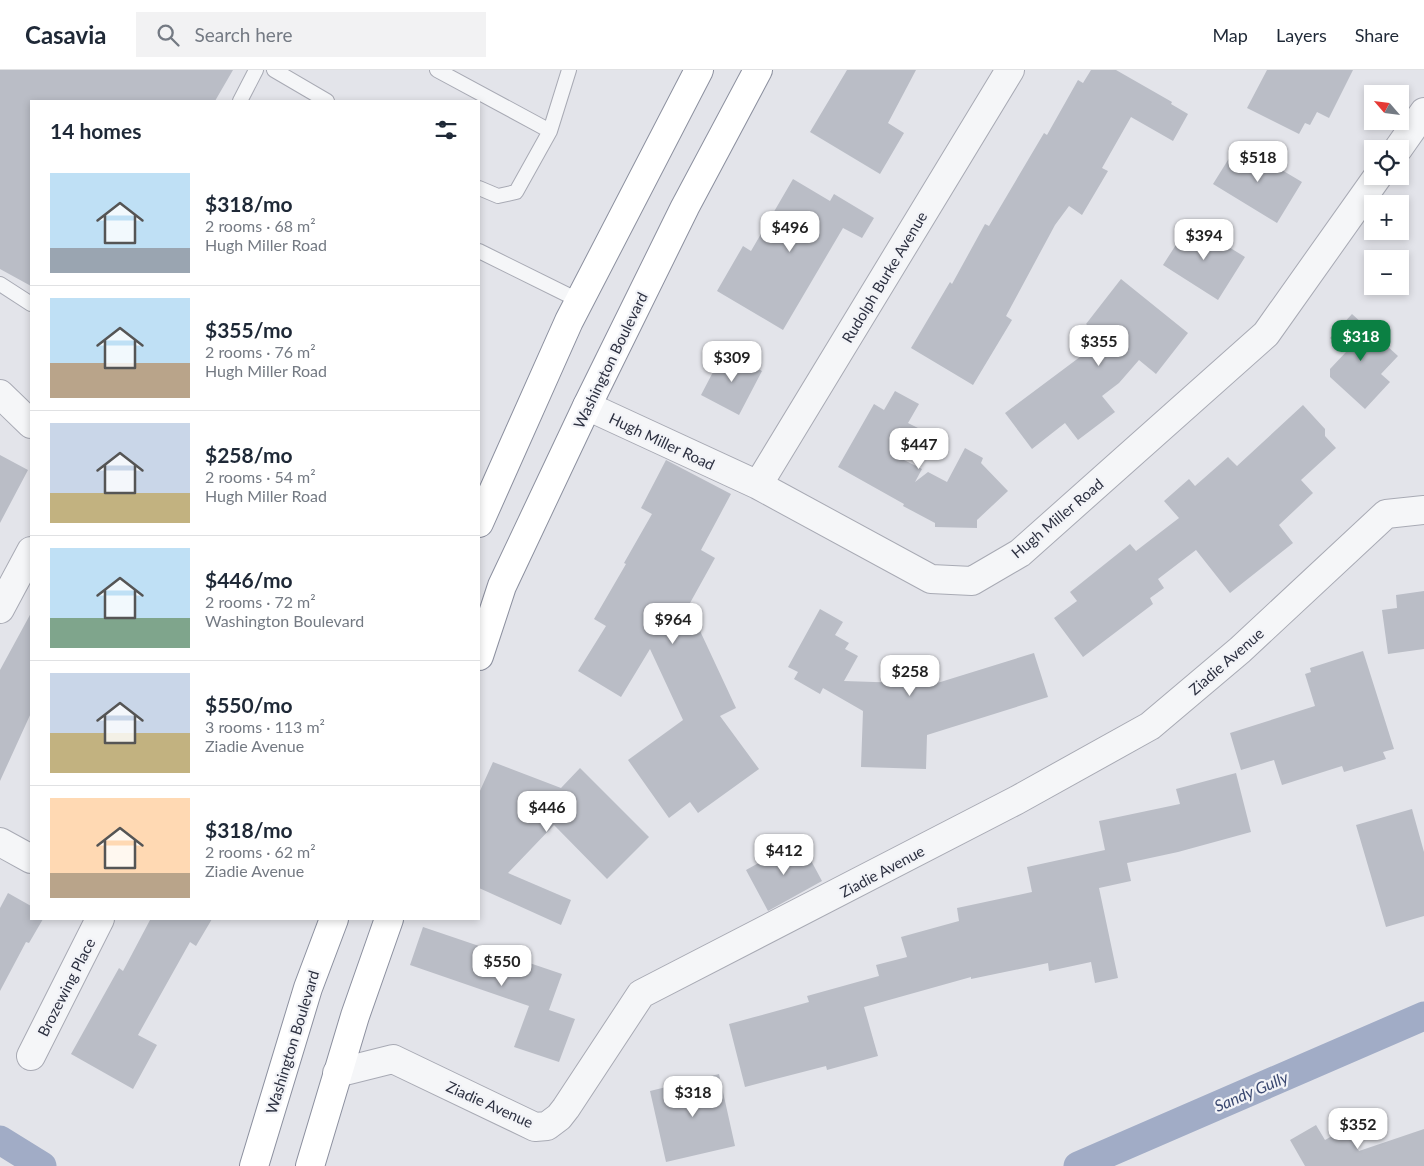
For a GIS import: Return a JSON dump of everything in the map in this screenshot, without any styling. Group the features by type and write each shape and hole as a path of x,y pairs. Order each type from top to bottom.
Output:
{"highway":[{"path":"480,521 580,301 699,70"},
{"name":"Washington Boulevard","path":"480,653 502,586 587,406 685,208 758,70"},
{"name":"Washington Boulevard","path":"254,1166 308,988 334,920"},
{"path":"310,1166 337,1073 389,920"}],"street":[{"name":"Rudolph Burke Avenue","path":"758,485 1010,70"},
{"path":"1404,140 1424,112"},
{"name":"Hugh Miller Road","path":"587,406 758,485 931,579 972,581 1020,553 1266,334 1372,185"},
{"path":"0,394 30,423"},
{"name":"Ziadie Avenue","path":"337,1073 393,1059 535,1127 547,1126 559,1117 576,1096 640,994 1017,800 1150,726 1240,650 1386,514 1424,510"},
{"path":"0,609 30,553"},
{"path":"0,842 30,858"},
{"name":"Brozewing Place","path":"31,1056 99,920"}],"lane":[{"path":"241,100 256,70"},
{"path":"274,70 325,100"},
{"path":"437,70 550,131"},
{"path":"480,188 498,196 516,192 550,131 569,70"},
{"path":"480,251 580,301"},
{"path":"0,284 30,303"}],"building":[{"path":"0,70 233,70 216,100 30,100 30,285 0,269"},
{"path":"847,70 916,70 888,123 904,133 880,174 810,132"},
{"path":"1091,70 1116,70 1172,102 1171,104 1188,114 1173,141 1131,117 1102,168 1108,171 1082,215 1069,206 1055,225 1006,316 1012,320 973,385 911,348 950,282 952,284 985,224 989,226 1044,133 1047,135 1078,80 1083,83"},
{"path":"1267,70 1353,70 1329,118 1317,112 1310,125 1305,123 1299,134 1247,108"},
{"path":"1238,144 1302,182 1277,223 1213,184"},
{"path":"793,179 830,201 834,194 874,218 862,238 843,228 783,330 717,291 743,246 751,251"},
{"path":"1190,223 1245,257 1218,300 1163,265"},
{"path":"1121,279 1188,333 1156,374 1139,360 1119,383 1102,396 1115,412 1078,440 1065,423 1032,449 1005,413 1104,339 1086,324"},
{"path":"1352,314 1398,356 1381,374 1390,382 1365,409 1330,377 1330,369 1346,352 1330,338"},
{"path":"724,351 762,371 739,415 701,395"},
{"path":"895,391 919,404 908,423 918,428 902,459 922,469 915,482 928,472 947,482 965,448 983,458 981,463 1008,491 977,520 977,528 935,527 935,523 838,467 874,404 884,410"},
{"path":"1303,405 1325,429 1325,436 1336,448 1301,480 1313,493 1279,525 1293,543 1230,593 1196,550 1158,579 1164,588 1150,598 1153,604 1083,657 1054,618 1077,601 1070,592 1130,544 1136,551 1179,518 1164,501 1189,479 1195,486 1228,457 1237,466"},
{"path":"0,455 28,470 0,523"},
{"path":"666,460 731,494 701,550 715,558 685,612 694,618 736,708 720,716 759,769 698,813 690,802 669,818 628,760 683,720 650,649 621,697 578,671 606,626 594,619 652,514 641,508"},
{"path":"1424,591 1424,649 1388,654 1382,610 1397,608 1396,595"},
{"path":"820,609 843,622 835,635 849,643 845,649 858,656 844,681 934,684 1034,653 1048,697 927,735 926,769 861,767 863,711 823,688 820,694 794,679 798,672 788,667"},
{"path":"30,615 30,715 0,781 0,670"},
{"path":"1363,651 1394,749 1383,752 1386,759 1344,772 1342,766 1282,785 1274,760 1241,770 1230,733 1315,706 1305,674 1311,672 1310,668"},
{"path":"493,762 561,788 580,768 649,837 607,879 554,825 508,873 571,900 561,925 480,888 480,791"},
{"path":"1236,773 1251,832 1178,852 1127,863 1131,881 1099,888 1118,978 1095,983 1091,962 1049,971 1048,963 971,979 971,977 864,1007 878,1056 827,1070 826,1066 745,1087 729,1024 809,1002 807,996 879,976 876,965 907,957 901,937 959,921 957,908 1032,892 1027,867 1105,850 1099,821 1180,804 1176,789"},
{"path":"1412,809 1424,852 1424,916 1386,927 1356,825"},
{"path":"800,840 822,881 768,911 746,870"},
{"path":"8,893 30,905 30,920 42,920 29,943 26,942 0,991 0,908"},
{"path":"150,920 211,920 196,946 190,942 138,1035 157,1045 133,1089 71,1054 119,968 123,971"},
{"path":"423,927 562,974 549,1010 575,1019 559,1062 514,1047 529,1006 410,965"},
{"path":"719,1074 735,1146 666,1162 650,1091"},
{"path":"1316,1125 1325,1140 1346,1128 1359,1151 1424,1129 1424,1166 1305,1166 1290,1140"}],"waterway":[{"name":"Sandy Gully","path":"1078,1166 1424,1016"},
{"path":"0,1140 42,1166"}]}
